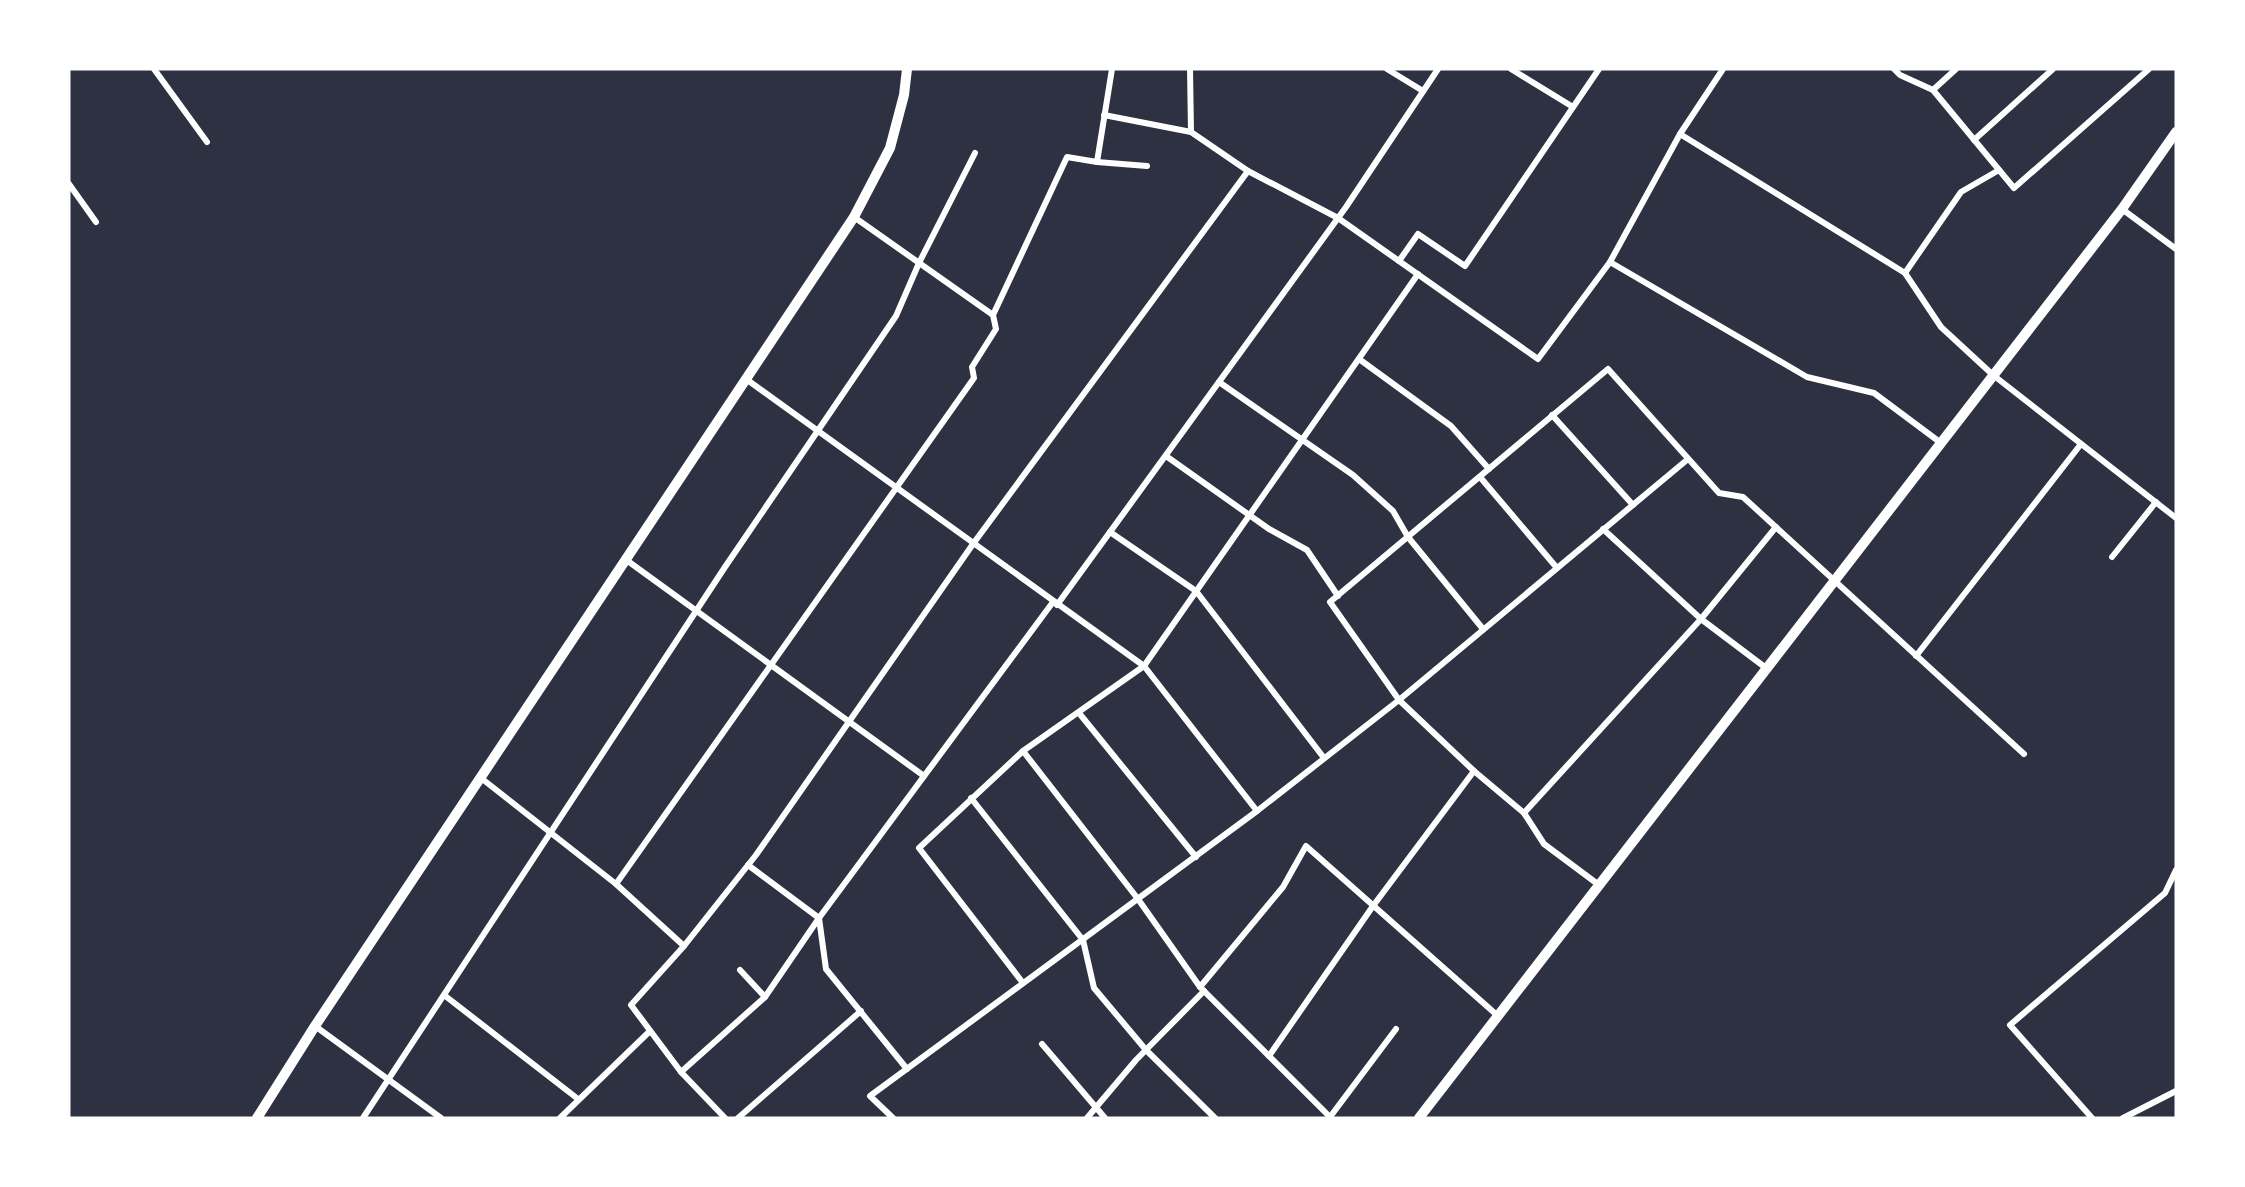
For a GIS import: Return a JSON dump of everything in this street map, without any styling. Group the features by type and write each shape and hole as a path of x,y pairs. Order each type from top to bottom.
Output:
{"street":[{"path":"154,69 207,142"},
{"path":"257,1118 315,1026 854,217 890,148 904,95 907,69"},
{"path":"1097,162 1112,69"},
{"path":"1190,69 1191,132"},
{"path":"1388,69 1423,91"},
{"path":"681,1072 765,998 819,918 924,776 1166,456 1338,218 1438,69"},
{"path":"1511,69 1573,107"},
{"path":"1399,261 1418,234 1465,266 1599,69"},
{"path":"1104,115 1191,132 1248,171 1338,218 1538,359 1610,262 1680,134 1723,69"},
{"path":"1894,69 1900,75 1933,90 2014,188 2149,69"},
{"path":"1933,90 1956,69"},
{"path":"1974,140 2053,69"},
{"path":"1419,1118 2122,209 2176,132"},
{"path":"1680,134 1905,273 1941,327 1993,375 2176,518"},
{"path":"363,1118 550,831 896,316 919,263 975,153"},
{"path":"616,884 974,378 972,367 996,329 993,315 1067,157 1147,166"},
{"path":"1905,273 1961,192 1999,170"},
{"path":"725,1118 681,1072 631,1005 684,946 748,865 973,544 1248,171"},
{"path":"69,184 96,222"},
{"path":"2122,209 2176,249"},
{"path":"854,217 993,315"},
{"path":"1610,262 1807,377 1874,393 1941,443"},
{"path":"1023,983 919,848 1023,751 1144,666 1418,274"},
{"path":"1359,359 1451,426 1489,469"},
{"path":"1599,885 1544,844 1524,813 1474,771 1399,700 1330,602 1608,369 1719,493 1743,496 2024,754"},
{"path":"746,379 1144,666 1257,811"},
{"path":"1219,382 1353,475 1393,511 1408,537 1483,629"},
{"path":"1552,415 1633,505"},
{"path":"1916,656 2081,444"},
{"path":"1166,456 1248,515 1307,550 1338,596"},
{"path":"893,1118 870,1096 1257,811 1399,700 1688,459"},
{"path":"1480,477 1557,568"},
{"path":"2112,557 2156,502"},
{"path":"1524,813 1701,619 1776,527"},
{"path":"1603,529 1701,619 1766,668"},
{"path":"1110,532 1196,591 1324,758"},
{"path":"625,560 924,776"},
{"path":"1079,713 1196,856"},
{"path":"1023,751 1138,899 1202,989 1331,1118 1396,1029"},
{"path":"1269,1056 1373,906 1474,771"},
{"path":"481,778 616,884 684,946"},
{"path":"971,798 1083,940 1094,988 1146,1050 1215,1118"},
{"path":"1087,1118 1202,989 1283,887 1306,846 1497,1016"},
{"path":"748,865 819,918 826,969 907,1069"},
{"path":"2092,1118 2010,1025 2165,893 2176,870"},
{"path":"740,970 765,998"},
{"path":"444,995 578,1099"},
{"path":"738,1118 861,1011"},
{"path":"315,1026 441,1118"},
{"path":"560,1118 651,1031"},
{"path":"1042,1044 1105,1118"},
{"path":"2123,1118 2176,1091"}]}
